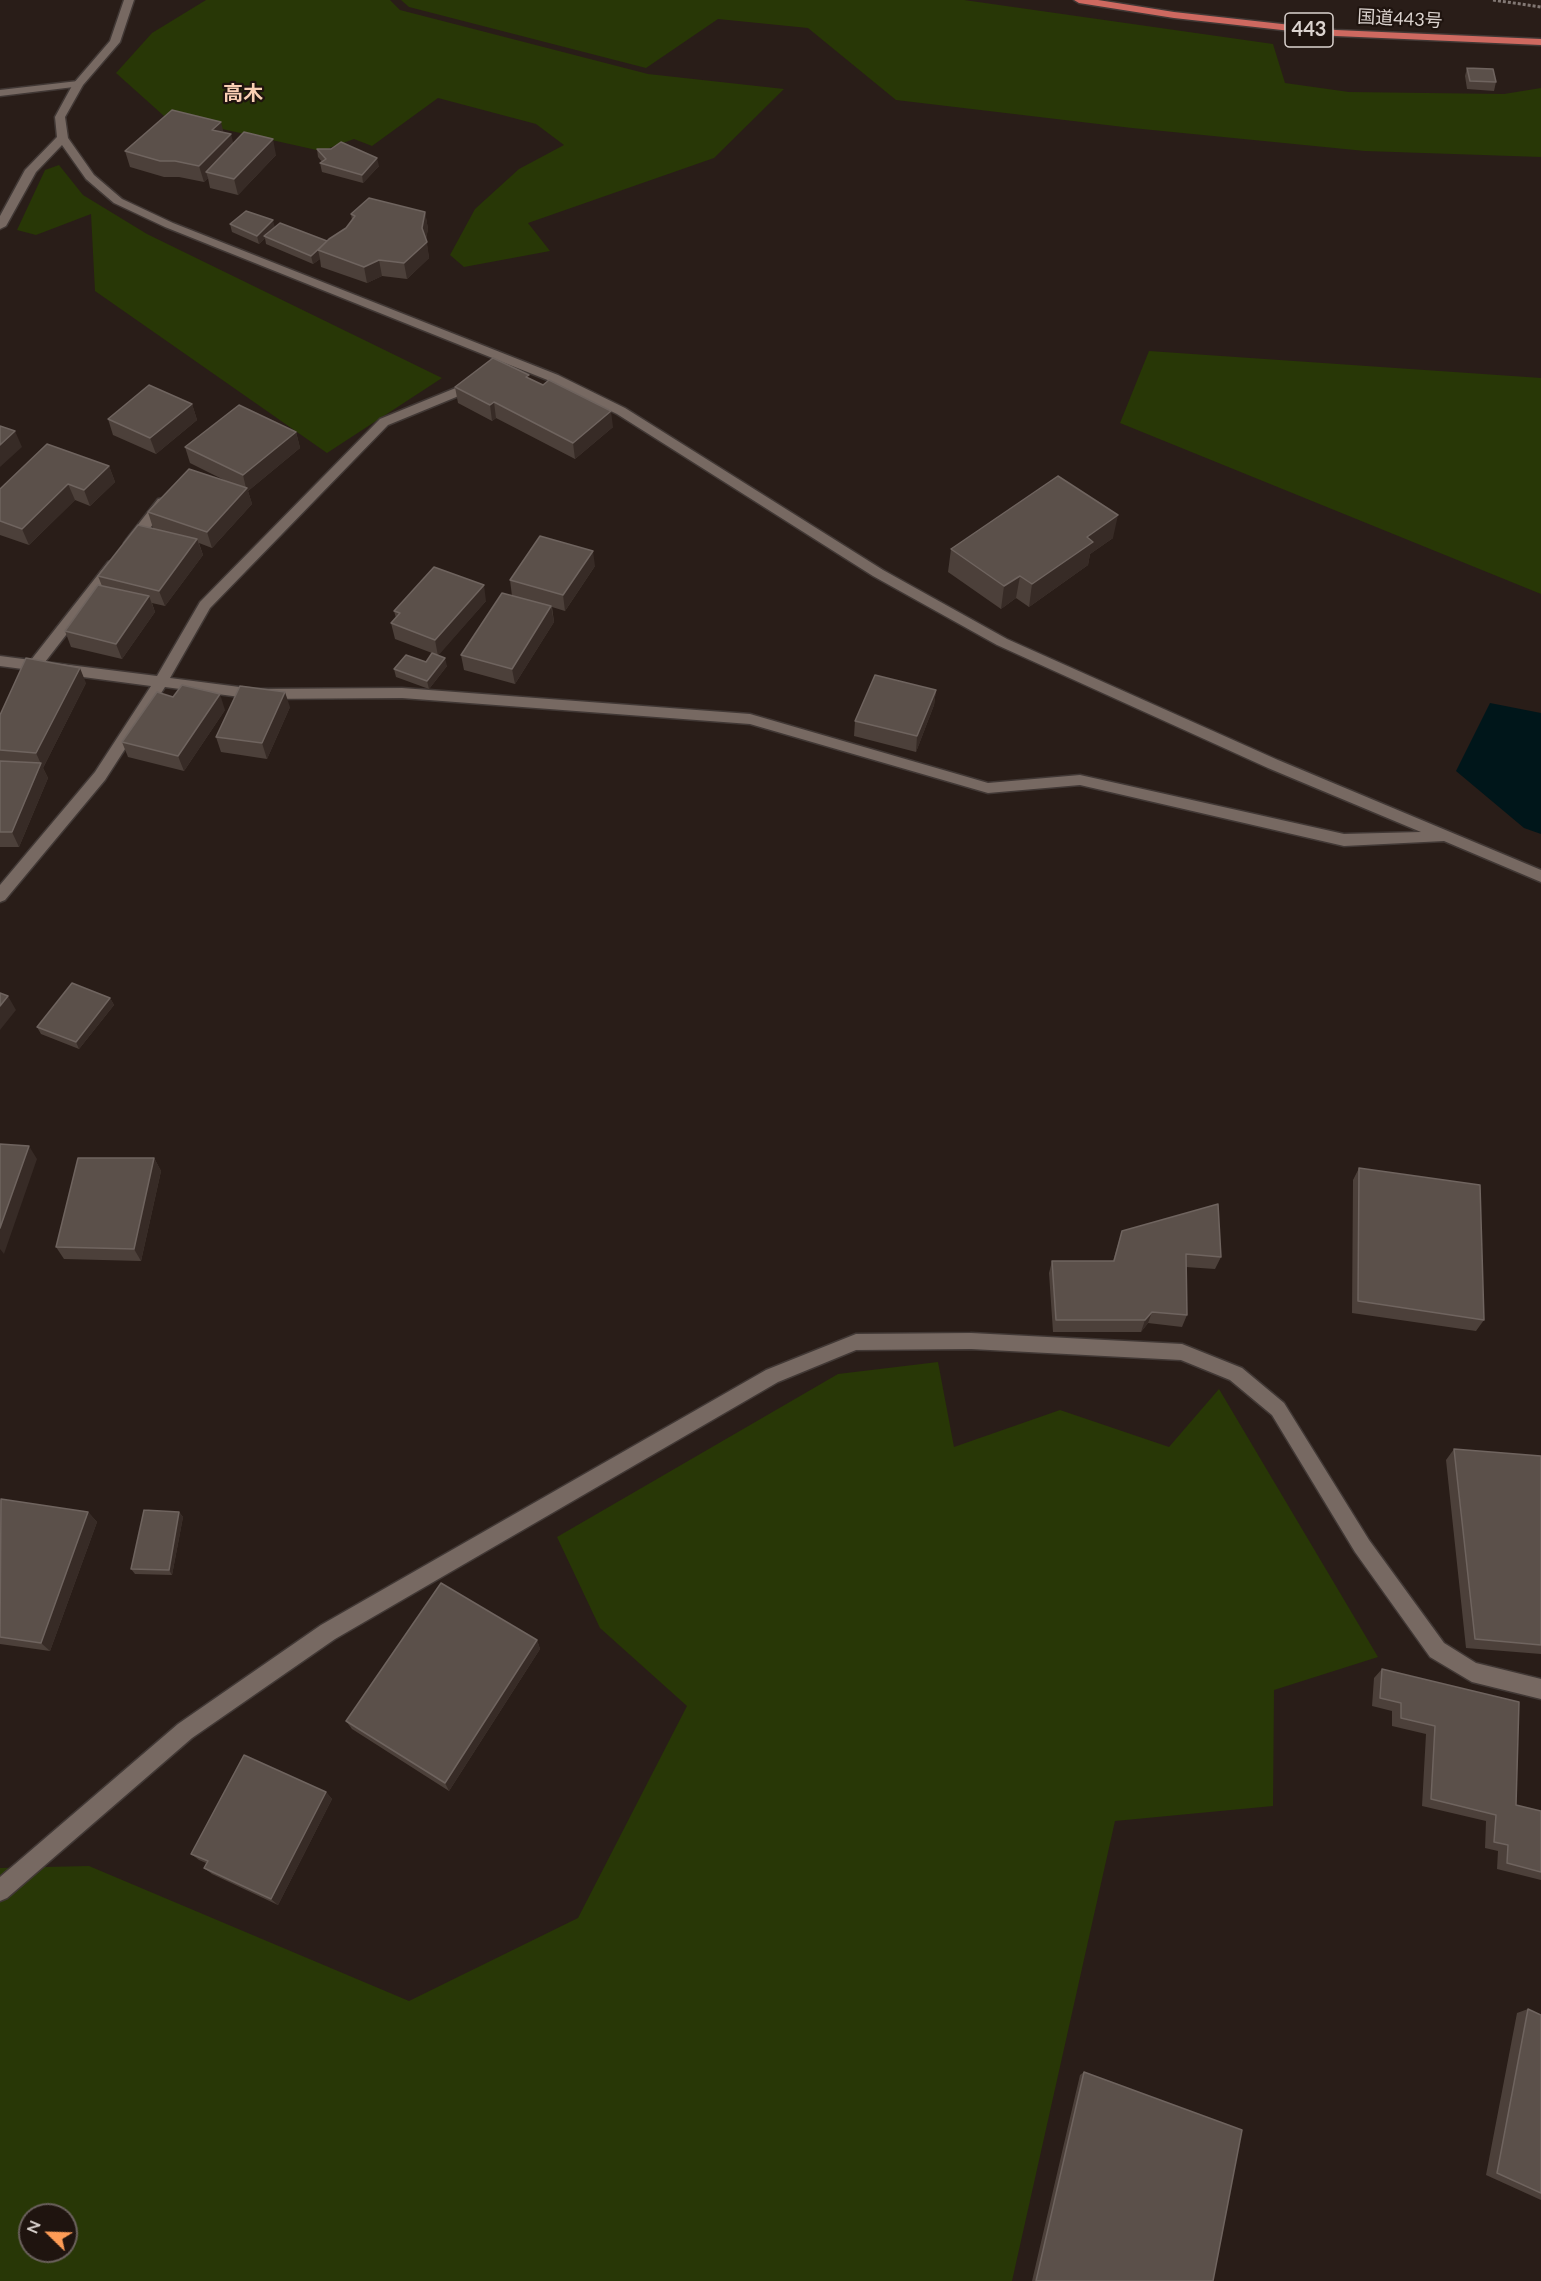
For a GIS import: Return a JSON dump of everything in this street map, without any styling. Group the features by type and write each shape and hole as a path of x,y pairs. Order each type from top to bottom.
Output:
{"highway":[{"name":"国道443号","path":"1079,0 1174,15 1336,33 1541,42"}],"street":[{"path":"129,0 115,42 78,84 60,117 63,138 90,177 118,201 169,225 554,378 621,411 878,573 1002,642 1273,764 1541,876"},
{"path":"0,93 78,84"},
{"path":"0,226 31,170 63,138"},
{"path":"0,896 100,776 161,682 205,605 384,422 462,390 501,358"},
{"path":"36,664 171,491"},
{"path":"0,661 255,694 402,693 750,719 988,788 1080,780 1344,840 1446,837"},
{"path":"0,1891 185,1731 328,1632 772,1376 856,1342 971,1341 1182,1352 1236,1374 1278,1409 1362,1546 1437,1650 1472,1672 1541,1689"}],"path":[{"path":"1493,0 1541,7"}],"green space":[{"path":"206,0 390,0 400,10 648,74 784,89 714,158 528,223 550,251 464,267 450,255 475,209 519,169 564,145 536,124 438,98 372,146 354,139 321,151 164,116 116,73 152,33"},
{"path":"401,0 964,0 1273,44 1285,83 1349,92 1504,94 1541,88 1541,157 1365,151 1132,128 896,100 808,28 718,19 646,68 409,7"},
{"path":"59,165 83,195 147,234 442,378 327,453 95,291 91,214 36,235 17,230 45,170"},
{"path":"1149,351 1541,378 1541,594 1120,423"},
{"path":"938,1362 954,1447 1060,1410 1169,1447 1219,1389 1378,1657 1274,1690 1273,1806 1115,1821 1012,2281 0,2281 0,1868 89,1866 409,2001 578,1918 687,1706 600,1628 557,1537 838,1374"}],"shaded area":[{"path":"1490,703 1541,713 1541,834 1524,828 1456,771"}],"building":[{"path":"1467,68 1493,69 1496,82 1470,81"},
{"path":"172,110 221,122 212,130 231,134 199,166 175,161 160,161 125,151"},
{"path":"244,132 273,139 234,179 206,172"},
{"path":"341,142 377,158 362,175 320,163 326,159 317,149 331,149"},
{"path":"369,198 425,212 422,228 427,242 404,263 379,260 364,267 318,250 329,239 346,228 355,216 351,214"},
{"path":"246,211 273,220 257,236 230,224"},
{"path":"280,223 327,241 311,256 264,236"},
{"path":"493,358 529,375 526,377 543,385 549,380 611,411 573,443 494,402 490,405 455,387"},
{"path":"149,385 192,404 150,438 108,419"},
{"path":"239,405 296,432 243,475 185,447"},
{"path":"0,426 15,431 0,445"},
{"path":"47,444 109,466 84,490 68,484 22,529 0,521 0,489"},
{"path":"189,469 247,488 207,532 148,512"},
{"path":"1058,476 1118,515 1087,537 1093,542 1032,584 1020,576 1004,586 951,549"},
{"path":"138,525 197,539 159,591 98,576"},
{"path":"540,536 593,551 563,595 510,580"},
{"path":"434,567 484,585 435,640 391,623 400,613 394,611"},
{"path":"98,585 149,596 116,644 65,631"},
{"path":"502,593 551,606 512,669 461,655"},
{"path":"432,653 445,658 427,681 394,669 406,655 426,662"},
{"path":"26,658 80,668 36,753 0,750 0,715"},
{"path":"875,675 936,690 917,736 855,721"},
{"path":"182,685 220,694 178,756 122,742 157,692 173,697"},
{"path":"240,686 285,692 262,743 216,737"},
{"path":"0,761 41,763 12,832 0,832"},
{"path":"72,983 110,998 76,1042 37,1027"},
{"path":"0,993 8,996 0,1006"},
{"path":"0,1144 29,1146 0,1228"},
{"path":"78,1158 154,1158 134,1249 56,1247"},
{"path":"1359,1168 1480,1185 1484,1320 1358,1301"},
{"path":"1218,1204 1221,1257 1186,1254 1187,1315 1152,1312 1145,1320 1056,1320 1052,1261 1114,1261 1122,1231"},
{"path":"1454,1449 1541,1456 1541,1645 1475,1639"},
{"path":"1,1499 88,1512 41,1643 0,1637"},
{"path":"144,1510 179,1512 169,1570 131,1569"},
{"path":"441,1583 537,1640 445,1783 346,1721"},
{"path":"1382,1669 1519,1702 1516,1805 1541,1811 1541,1872 1507,1863 1508,1845 1494,1842 1496,1815 1431,1799 1435,1726 1401,1718 1401,1703 1380,1698"},
{"path":"244,1755 326,1792 271,1899 204,1868 208,1861 191,1854"},
{"path":"1528,2009 1541,2015 1541,2193 1497,2173"},
{"path":"1084,2072 1242,2130 1213,2281 1036,2281"}],"district":[{"name":"高木","path":"243,94"}]}
